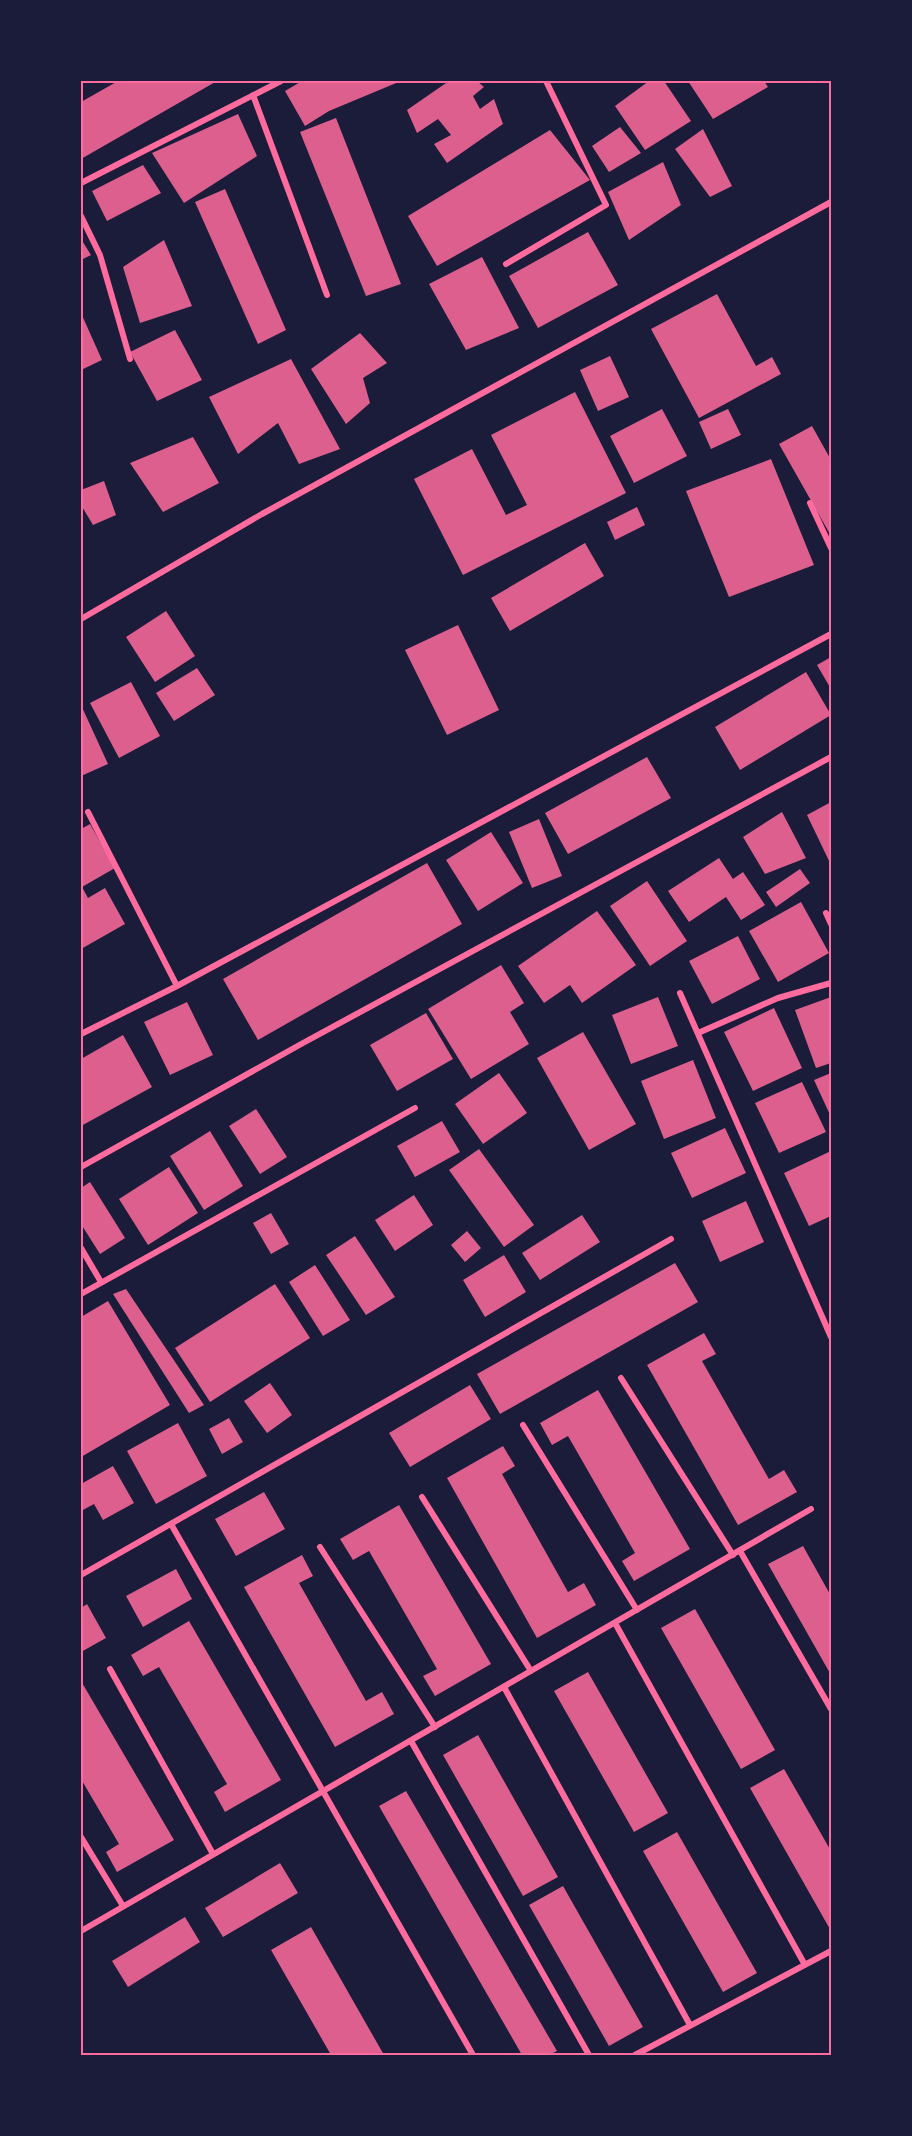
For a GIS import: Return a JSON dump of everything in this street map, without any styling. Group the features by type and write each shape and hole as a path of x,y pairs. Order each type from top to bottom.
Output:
{"street":[{"path":"81,183 280,81"},
{"path":"506,264 606,205 546,81"},
{"path":"253,95 327,295"},
{"path":"81,619 262,514 831,202"},
{"path":"81,216 100,255 130,359"},
{"path":"810,503 831,548"},
{"path":"81,1034 177,986 831,634"},
{"path":"81,1167 303,1043 831,757"},
{"path":"88,812 177,986"},
{"path":"826,913 831,924"},
{"path":"698,1033 778,998 831,983"},
{"path":"680,993 831,1338"},
{"path":"81,1294 415,1108"},
{"path":"81,1575 671,1239"},
{"path":"81,1248 101,1282"},
{"path":"621,1378 733,1555"},
{"path":"523,1425 637,1610"},
{"path":"422,1497 531,1671"},
{"path":"81,1931 811,1509"},
{"path":"171,1524 472,2055"},
{"path":"320,1547 435,1727"},
{"path":"740,1551 831,1709"},
{"path":"615,1623 805,1965"},
{"path":"110,1669 213,1854"},
{"path":"504,1687 690,2025"},
{"path":"411,1741 589,2055"},
{"path":"81,1837 123,1906"},
{"path":"635,2055 831,1951"}],"building":[{"path":"118,81 217,81 81,159 81,102"},
{"path":"302,81 401,81 329,111 305,126 285,91"},
{"path":"449,81 477,81 484,87 473,96 480,109 494,99 503,124 447,163 434,144 451,135 438,119 417,133 407,110"},
{"path":"649,81 664,81 691,121 645,150 615,106"},
{"path":"688,81 764,81 768,87 713,119"},
{"path":"238,114 257,156 184,203 152,153"},
{"path":"336,118 401,284 366,296 300,132"},
{"path":"620,127 641,153 609,172 592,146"},
{"path":"703,129 732,186 710,197 675,149"},
{"path":"550,130 590,180 437,266 408,216"},
{"path":"663,162 681,205 629,240 608,192"},
{"path":"143,165 161,193 107,221 92,191"},
{"path":"225,189 286,330 258,344 195,202"},
{"path":"588,232 618,285 538,328 509,276"},
{"path":"81,239 91,255 81,260"},
{"path":"164,240 192,306 140,323 123,267"},
{"path":"482,257 519,328 466,350 429,284"},
{"path":"717,294 756,366 772,357 781,374 699,418 651,329"},
{"path":"81,313 102,360 81,370"},
{"path":"175,330 202,380 157,401 130,352"},
{"path":"360,333 387,363 363,378 370,403 346,424 311,369"},
{"path":"610,356 629,397 598,411 580,370"},
{"path":"291,359 340,449 299,464 278,423 238,454 209,397"},
{"path":"575,392 626,493 463,575 414,479 472,449 506,515 527,505 491,435"},
{"path":"662,409 687,456 634,483 610,436"},
{"path":"728,409 741,435 711,449 699,422"},
{"path":"812,426 831,460 831,536 779,444"},
{"path":"193,437 219,483 163,512 130,463"},
{"path":"771,459 814,565 729,597 686,491"},
{"path":"104,481 116,515 93,525 81,505 81,490"},
{"path":"637,507 645,525 615,540 607,522"},
{"path":"585,543 604,576 510,631 491,598"},
{"path":"166,611 195,656 155,682 126,637"},
{"path":"458,625 499,710 447,735 405,650"},
{"path":"831,657 831,689 817,665"},
{"path":"197,668 215,695 174,721 156,693"},
{"path":"806,672 831,715 740,770 715,727"},
{"path":"131,682 160,736 119,758 90,703"},
{"path":"81,705 108,764 81,776"},
{"path":"647,757 671,798 568,854 545,813"},
{"path":"831,802 831,865 807,815"},
{"path":"782,812 806,858 765,874 743,837"},
{"path":"539,819 562,876 532,888 509,832"},
{"path":"90,824 115,868 82,887 88,898 105,888 125,924 81,949 81,829"},
{"path":"491,832 523,883 478,911 446,860"},
{"path":"719,858 733,879 743,872 765,905 741,920 726,897 689,922 668,891"},
{"path":"427,863 462,924 258,1040 223,979"},
{"path":"800,869 810,883 776,907 766,892"},
{"path":"647,881 687,941 650,966 610,906"},
{"path":"801,902 829,953 778,982 749,931"},
{"path":"597,911 636,965 582,1003 570,985 544,1003 518,966"},
{"path":"738,936 760,979 712,1004 689,961"},
{"path":"501,965 524,1003 510,1012 529,1044 471,1079 428,1009"},
{"path":"658,997 678,1046 631,1064 612,1015"},
{"path":"831,997 831,1063 816,1068 795,1010"},
{"path":"187,1002 213,1055 170,1075 144,1022"},
{"path":"774,1008 802,1068 753,1091 724,1032"},
{"path":"426,1013 453,1059 397,1091 370,1045"},
{"path":"583,1032 636,1124 589,1150 537,1058"},
{"path":"123,1035 152,1087 81,1126 81,1059"},
{"path":"693,1060 716,1118 664,1139 641,1081"},
{"path":"499,1073 527,1113 483,1144 455,1104"},
{"path":"831,1073 831,1117 814,1080"},
{"path":"802,1082 826,1132 779,1153 755,1103"},
{"path":"256,1109 287,1157 260,1174 229,1126"},
{"path":"442,1121 460,1152 415,1177 397,1146"},
{"path":"725,1128 746,1173 692,1198 671,1153"},
{"path":"210,1131 243,1186 204,1210 170,1156"},
{"path":"479,1149 534,1225 504,1247 449,1170"},
{"path":"831,1151 831,1216 809,1226 784,1173"},
{"path":"169,1167 198,1213 148,1245 119,1199"},
{"path":"90,1182 125,1238 100,1254 81,1224 81,1188"},
{"path":"414,1195 433,1225 395,1251 375,1220"},
{"path":"746,1201 764,1242 720,1262 702,1221"},
{"path":"271,1213 289,1244 271,1254 253,1223"},
{"path":"582,1215 600,1242 540,1280 522,1253"},
{"path":"467,1231 481,1248 465,1262 451,1245"},
{"path":"355,1236 395,1297 366,1315 326,1255"},
{"path":"504,1255 526,1292 485,1317 463,1280"},
{"path":"675,1263 698,1302 500,1414 477,1374"},
{"path":"315,1265 350,1320 323,1336 289,1282"},
{"path":"275,1284 310,1338 210,1402 175,1348"},
{"path":"126,1289 204,1405 189,1413 113,1294"},
{"path":"108,1301 170,1405 81,1457 81,1317"},
{"path":"704,1333 716,1354 702,1361 769,1479 784,1470 797,1492 738,1525 647,1365"},
{"path":"270,1383 292,1415 267,1433 244,1401"},
{"path":"470,1385 491,1419 410,1467 389,1433"},
{"path":"598,1390 690,1549 634,1581 622,1561 635,1553 568,1436 552,1445 540,1423"},
{"path":"229,1418 243,1442 222,1454 209,1429"},
{"path":"178,1423 207,1476 156,1504 127,1451"},
{"path":"503,1446 515,1466 502,1474 568,1592 584,1583 596,1605 537,1638 447,1478"},
{"path":"113,1466 134,1503 103,1520 94,1504 81,1511 81,1484"},
{"path":"264,1492 285,1529 236,1556 215,1519"},
{"path":"399,1505 491,1664 435,1696 423,1676 437,1669 369,1551 353,1560 340,1539"},
{"path":"803,1546 831,1596 831,1675 768,1564"},
{"path":"302,1555 313,1576 299,1583 366,1701 382,1692 394,1714 335,1747 244,1587"},
{"path":"176,1569 192,1599 143,1627 126,1596"},
{"path":"87,1604 106,1638 81,1652 81,1608"},
{"path":"695,1609 775,1750 741,1769 661,1628"},
{"path":"189,1621 281,1780 225,1812 214,1792 227,1784 159,1667 143,1676 131,1655"},
{"path":"588,1672 668,1813 634,1832 554,1691"},
{"path":"81,1681 174,1840 117,1872 106,1852 119,1844 81,1779"},
{"path":"478,1735 558,1877 523,1896 443,1755"},
{"path":"784,1769 831,1851 831,1931 750,1788"},
{"path":"406,1791 557,2051 549,2055 522,2055 379,1806"},
{"path":"677,1832 757,1973 723,1992 643,1851"},
{"path":"280,1863 298,1893 223,1937 205,1908"},
{"path":"563,1886 643,2027 609,2046 529,1905"},
{"path":"185,1917 200,1942 128,1987 112,1961"},
{"path":"311,1927 384,2055 331,2055 271,1950"}]}
